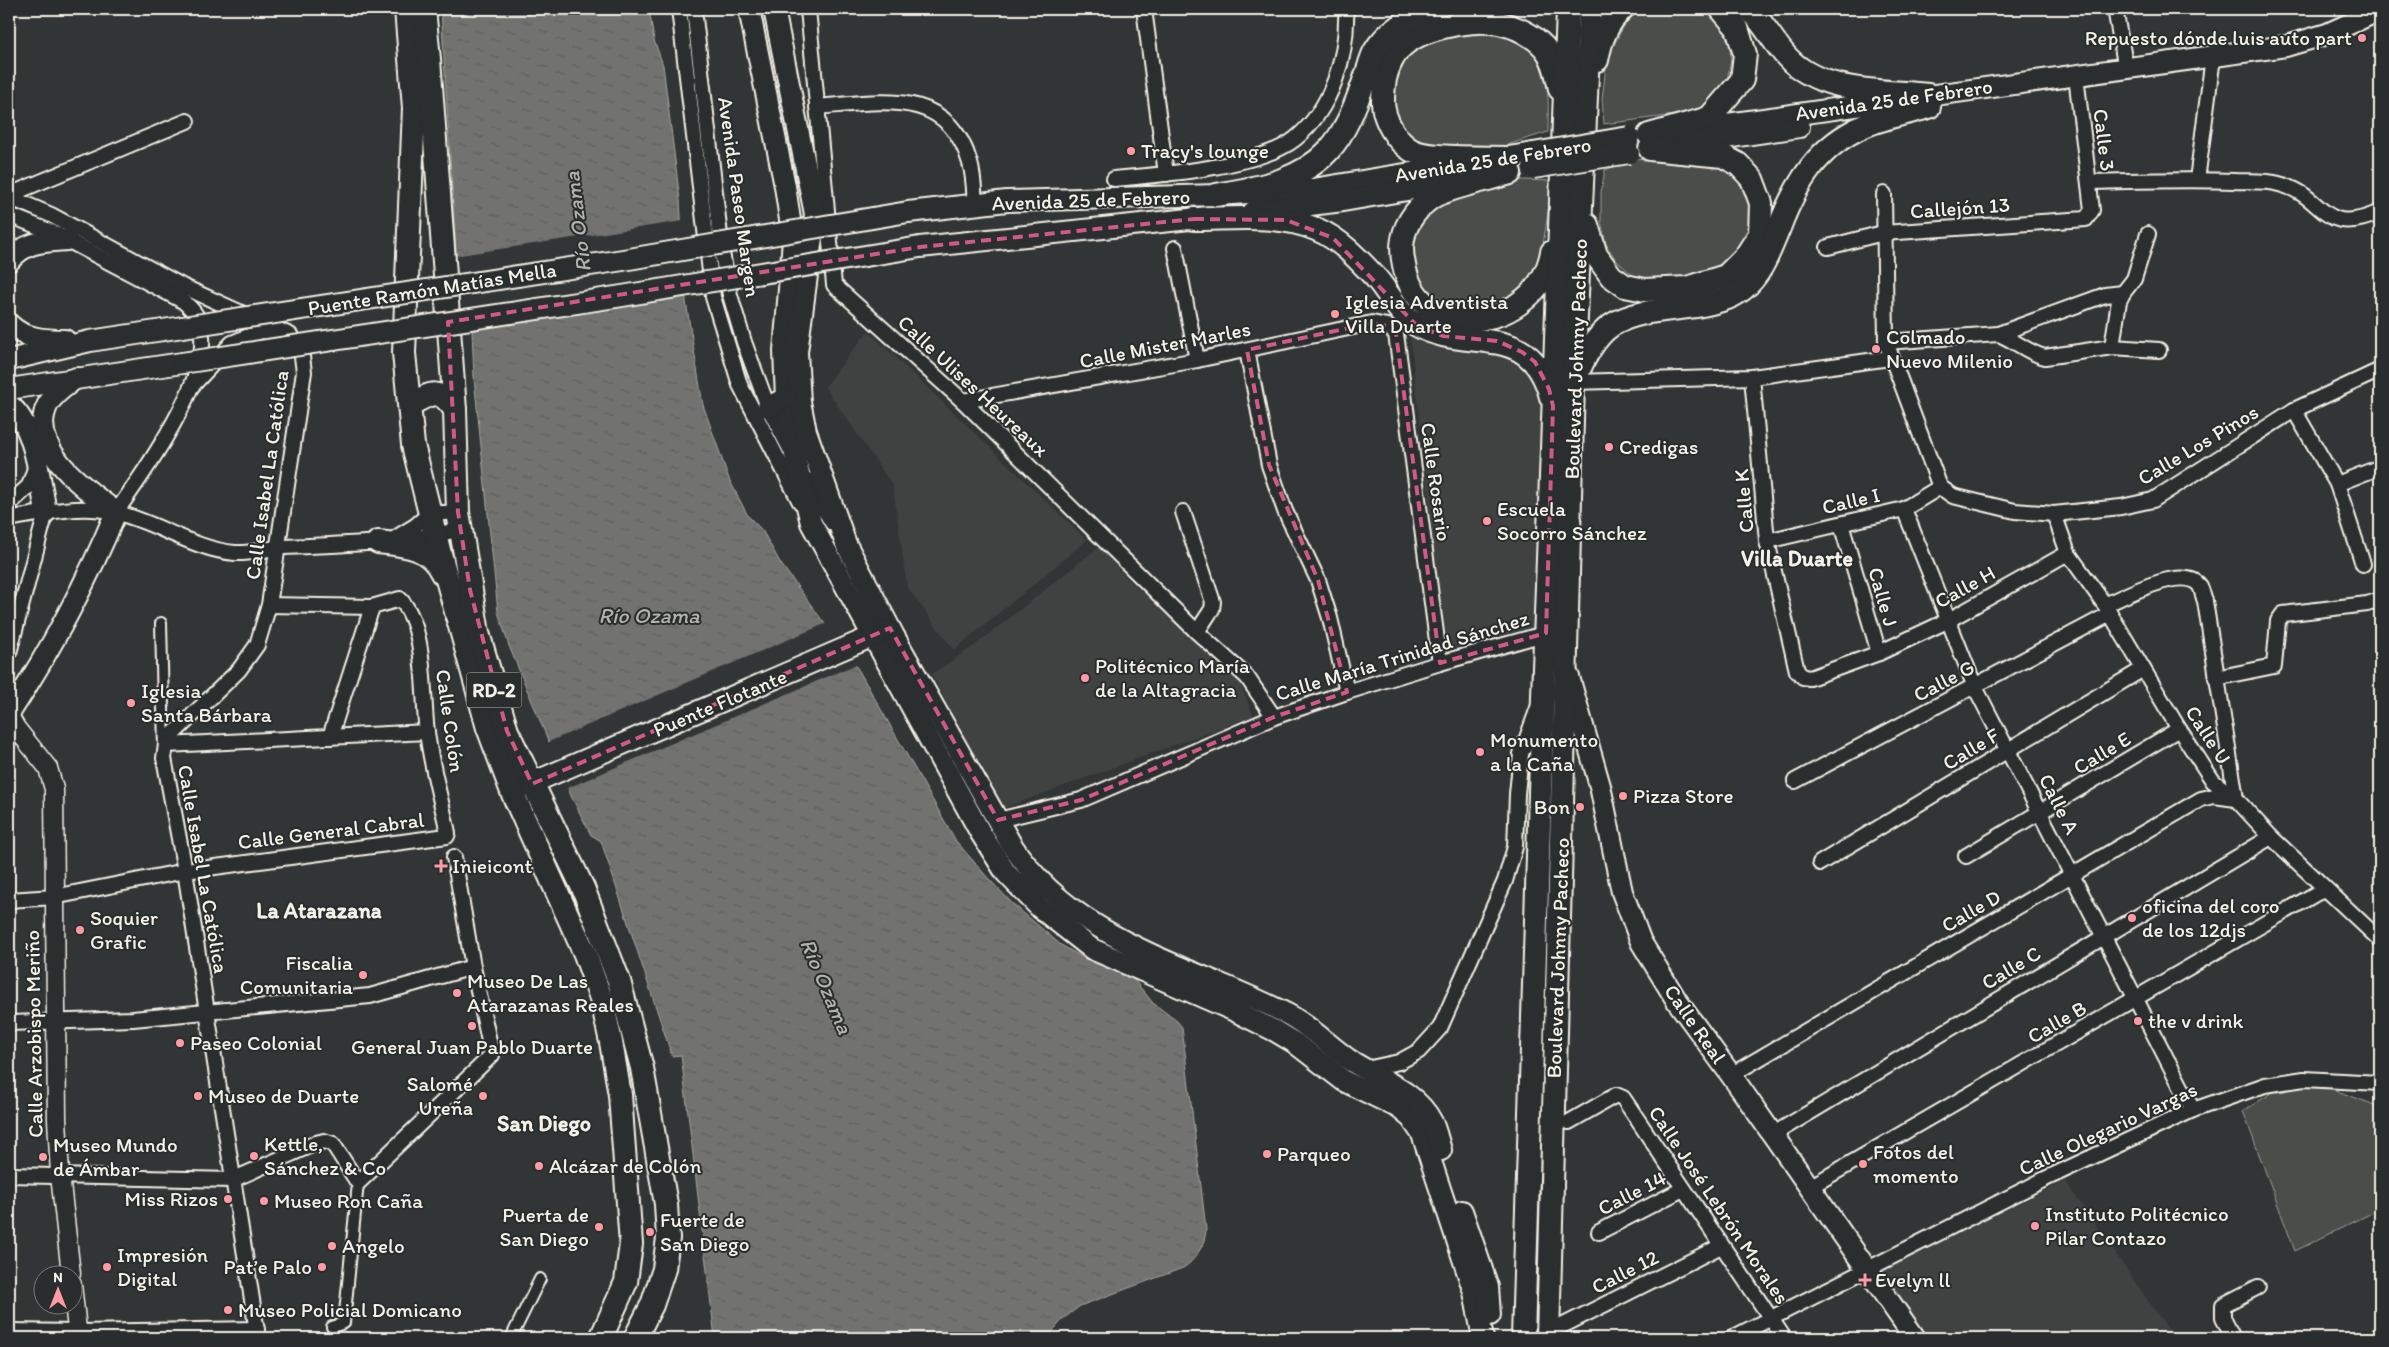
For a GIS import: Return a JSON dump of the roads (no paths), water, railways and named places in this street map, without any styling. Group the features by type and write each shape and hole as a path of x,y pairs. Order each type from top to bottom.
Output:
{"main road":[{"name":"RD-2","path":"406,9 414,108 404,316 404,353 412,445 488,728 531,784 585,954 602,1001 620,1095 631,1244 626,1282 601,1338"},
{"name":"RD-2","path":"424,9 454,410 460,520 476,625 506,731 583,888 611,959 630,1018 642,1068 666,1204 668,1238 664,1269 652,1304 636,1338"},
{"path":"749,9 794,240 784,351 786,398 796,461 811,522 882,632 1022,862 1048,889 1072,910 1103,932 1134,948 1212,979 1305,1024 1348,1058 1420,1104 1432,1122 1488,1287 1492,1338"},
{"path":"774,9 815,214 797,352 800,402 806,431 846,544 882,632 980,832 1006,873 1040,908 1092,949 1235,1011 1275,1031 1295,1043 1344,1081 1388,1102 1411,1118 1422,1134 1474,1292 1483,1338"},
{"path":"1216,195 1257,188 1289,178 1314,163 1329,150 1353,111 1375,50 1395,28 1422,14 1437,9"},
{"name":"Boulevard Johnny Pacheco","path":"1568,9 1576,112"},
{"name":"Boulevard Johnny Pacheco","path":"1548,1336 1566,668 1557,631 1553,406 1571,202 1576,112 1590,9"},
{"path":"1576,112 1604,33 1610,21 1622,9"},
{"path":"1639,144 1710,118 1742,80 1745,54 1737,28 1721,9"},
{"path":"1749,9 1788,58 1816,78 1838,86 1929,101"},
{"name":"Avenida 25 de Febrero","path":"920,247 1194,219 1342,201 1533,161 1639,144 1929,101 1994,98 2076,76 2286,46 2327,34 2380,10"},
{"path":"1509,166 1412,151 1400,140 1390,127 1384,110 1383,80 1395,55 1407,42 1421,34 1442,28 1482,22 1499,23 1524,32 1545,48 1576,112"},
{"path":"1573,382 1582,361 1612,325 1635,316 1710,303 1728,298 1744,289 1765,263 1791,198 1811,164 1839,141 1864,126 1929,101"},
{"path":"1571,202 1596,255 1612,276 1625,286 1645,290 1687,288 1726,276 1745,257 1760,234 1761,203 1752,179 1738,164 1723,156 1639,144"},
{"path":"1509,166 1437,195 1415,212 1404,233 1401,249 1407,282 1418,298 1445,315 1461,319 1487,318 1503,314 1527,300 1545,276 1571,202"},
{"name":"Avenida 25 de Febrero","path":"908,212 1007,201 1216,195 1313,189 1509,166"},
{"name":"Boulevard Johnny Pacheco","path":"1523,1338 1543,696 1557,631 1573,382 1571,202"},
{"name":"Puente Ramón Matías Mella","path":"90,342 623,260 908,212"},
{"path":"1194,219 1286,220 1317,229 1333,238 1376,278 1405,317 1416,325 1443,336 1496,341 1522,352 1535,362 1544,376 1553,406"},
{"path":"9,261 15,253 34,242 67,240"},
{"name":"Puente Ramón Matías Mella","path":"9,389 622,296 920,247"},
{"path":"9,324 14,330 39,339 90,342"},
{"path":"9,360 90,342"},
{"path":"9,715 34,675 103,544 116,512 77,483 60,464 47,442 43,419 48,404 56,394 76,378"},
{"path":"410,405 428,395 439,394 446,398 454,410"},
{"path":"768,407 786,398"},
{"path":"9,405 19,413 17,425 34,448 46,512"},
{"path":"386,540 416,547 429,555 439,566 448,584"},
{"name":"Puente Flotante","path":"531,784 882,632"},
{"name":"Calle Real","path":"1566,668 1600,786 1622,892 1641,942 1677,1001 1731,1075 1914,1338"}],"street":[{"name":"Avenida Paseo Margen","path":"679,9 713,297 740,385 762,432 811,522"},
{"name":"Avenida Paseo Margen","path":"694,9 722,253 730,295 744,342 768,407 796,461 846,544"},
{"name":"Calle Ulises Heureaux","path":"808,9 834,284 963,402 1197,632 1247,677 1274,717"},
{"path":"1144,9 1166,174"},
{"path":"1114,179 1166,174 1248,160 1273,152 1294,140 1313,121 1331,90 1342,57 1346,9"},
{"path":"2115,9 2126,70"},
{"path":"2358,21 2380,18"},
{"path":"2197,180 2213,57"},
{"name":"Calle 3","path":"2076,76 2092,210"},
{"path":"817,107 872,103 911,104 945,117 966,148 971,166 975,205"},
{"path":"9,196 187,121"},
{"path":"2089,182 2197,180 2283,185 2304,194 2323,212 2338,221 2354,220 2380,212"},
{"path":"1884,194 1883,233 1886,342 1890,358 1940,487"},
{"path":"9,196 51,215 199,294 290,335"},
{"name":"Callejón 13","path":"1828,247 1883,233 2086,219 2092,210"},
{"path":"9,215 67,240 183,301 195,312 202,329 202,345 192,386 166,438 116,512"},
{"path":"2112,347 2119,301 2134,279 2148,234"},
{"path":"1175,248 1197,360"},
{"path":"1886,342 1998,334 2105,295 2123,294"},
{"name":"Calle Mister Marles","path":"963,402 1197,360 1372,323"},
{"name":"Calle Rosario","path":"1372,323 1388,326 1396,334 1440,663"},
{"path":"192,386 232,342 261,330 290,335"},
{"path":"1998,334 2012,339 2035,354 2045,356 2112,347 2159,350"},
{"name":"Calle Isabel La Católica","path":"257,1334 165,752 171,736 239,670 248,658 257,645 269,605 304,372 301,349 290,335"},
{"path":"1247,350 1269,465 1285,511 1318,580 1330,618 1346,692"},
{"path":"1573,382 1752,377 1890,358"},
{"name":"Calle Los Pinos","path":"1940,487 1953,496 2015,511 2054,514 2121,507 2154,500 2294,410 2380,370"},
{"name":"Calle K","path":"1752,377 1767,541 1797,671 1803,677"},
{"path":"2294,410 2337,484 2363,564"},
{"path":"9,504 29,486 37,462"},
{"path":"2337,484 2380,467"},
{"name":"Calle I","path":"1767,541 1904,509 1940,487"},
{"path":"9,519 46,512 100,509 116,512 206,546 236,553 435,536 460,520"},
{"name":"Calle A","path":"1904,509 1947,621 1976,687 2193,1110"},
{"path":"9,653 46,512"},
{"path":"1183,512 1213,602 1212,609 1197,632"},
{"path":"386,540 415,526 430,514 460,520"},
{"name":"Calle U","path":"2054,514 2068,552 2107,610 2179,730 2213,781 2236,799 2271,837 2324,889 2380,940"},
{"name":"Calle J","path":"1841,524 1879,653"},
{"name":"Calle H","path":"1803,677 1810,678 1879,653 1947,621 2068,552"},
{"name":"Calle G","path":"1795,781 1976,687 2153,584 2176,579 2192,580 2200,586 2205,601 2236,799"},
{"name":"Calle Colón","path":"372,607 400,599 410,614 421,654 427,732 448,833"},
{"path":"2216,678 2274,666 2278,621 2283,614 2367,604 2380,600"},
{"path":"269,605 372,607 330,737"},
{"path":"160,623 165,752 330,737 427,732"},
{"name":"Calle María Trinidad Sánchez","path":"998,820 1081,800 1274,717 1346,692 1440,663 1557,631"},
{"name":"Calle F","path":"1820,863 2143,669"},
{"name":"Boulevard Johnny Pacheco","path":"1366,1069 1398,1062 1419,1051 1440,1028 1505,881 1515,847 1521,754 1543,696"},
{"name":"Calle Arzobispo Meriño","path":"9,715 16,728 48,768 54,789 54,897 60,1175 70,1264"},
{"name":"Calle E","path":"1966,856 2042,813 2179,730"},
{"name":"Calle D","path":"1731,1075 2201,799 2214,796 2236,799"},
{"name":"Calle General Cabral","path":"9,900 54,897 185,871 447,836 448,833"},
{"name":"Calle C","path":"1772,1135 2271,837"},
{"path":"358,1183 492,1055 473,967 454,857"},
{"name":"Calle B","path":"1808,1188 2324,889"},
{"path":"9,1023 58,1023 207,1014 370,996 473,967"},
{"name":"Calle Olegario Vargas","path":"1732,1338 2045,1179 2193,1110 2265,1085 2304,1079 2380,1082"},
{"name":"Calle José Lebrón Morales","path":"1569,1122 1616,1095 1620,1096 1784,1338"},
{"path":"9,1175 232,1180 316,1143 324,1141 332,1144 358,1183 344,1323 332,1327"},
{"name":"Calle 14","path":"1599,1232 1683,1189"},
{"name":"Calle 12","path":"1548,1336 1721,1246"},
{"path":"511,1338 540,1279"},
{"path":"2233,1338 2223,1318 2223,1305 2258,1287"},
{"path":"75,1314 78,1335"},
{"path":"9,1331 78,1335 257,1334"}],"water":[{"name":"Río Ozama","path":"441,9 649,9 654,40 663,65 680,200 686,302 703,405 729,479 748,516 762,530 781,564 858,669 956,841 1013,904 1061,945 1082,957 1127,975 1135,981 1153,1003 1182,1027 1206,1229 1206,1235 1199,1252 1183,1268 1080,1306 1063,1319 1047,1338 715,1338 681,1055 672,1056 601,841 591,835 572,798 509,646 498,612 474,378 472,330 456,254"}],"place":[{"name":"Repuesto dónde luis auto part","path":"2362,38"},
{"name":"Tracy's lounge","path":"1131,151"},
{"name":"Iglesia Adventista Villa Duarte","path":"1335,314"},
{"name":"Colmado Nuevo Milenio","path":"1876,349"},
{"name":"Credigas","path":"1609,447"},
{"name":"Escuela Socorro Sánchez","path":"1487,521"},
{"name":"Politécnico María de la Altagracia","path":"1085,678"},
{"name":"Iglesia Santa Bárbara","path":"131,703"},
{"name":"Monumento a la Caña","path":"1480,752"},
{"name":"Pizza Store","path":"1623,796"},
{"name":"Bon","path":"1580,807"},
{"name":"Inieicont","path":"441,866"},
{"name":"oficina del coro de los 12djs","path":"2132,918"},
{"name":"Soquier Grafic","path":"80,930"},
{"name":"Fiscalia Comunitaria","path":"363,975"},
{"name":"Museo De Las Atarazanas Reales","path":"457,993"},
{"name":"the v drink","path":"2138,1021"},
{"name":"General Juan Pablo Duarte","path":"472,1026"},
{"name":"Paseo Colonial","path":"180,1043"},
{"name":"Museo de Duarte","path":"198,1096"},
{"name":"Salomé Ureña","path":"483,1096"},
{"name":"Parqueo","path":"1267,1154"},
{"name":"Kettle, Sánchez & Co","path":"254,1156"},
{"name":"Museo Mundo de Ámbar","path":"43,1157"},
{"name":"Fotos del momento","path":"1863,1164"},
{"name":"Alcázar de Colón","path":"539,1166"},
{"name":"Miss Rizos","path":"228,1199"},
{"name":"Museo Ron Caña","path":"264,1201"},
{"name":"Instituto Politécnico Pilar Contazo","path":"2035,1226"},
{"name":"Puerta de San Diego","path":"599,1227"},
{"name":"Fuerte de San Diego","path":"650,1232"},
{"name":"Angelo","path":"332,1246"},
{"name":"Impresión Digital","path":"107,1267"},
{"name":"Pat’e Palo","path":"322,1267"},
{"name":"Evelyn ll","path":"1865,1280"},
{"name":"Museo Policial Domicano","path":"228,1310"}],"district":[{"name":"Villa Duarte","path":"1797,558"},
{"name":"La Atarazana","path":"319,910"},
{"name":"San Diego","path":"544,1123"}]}
